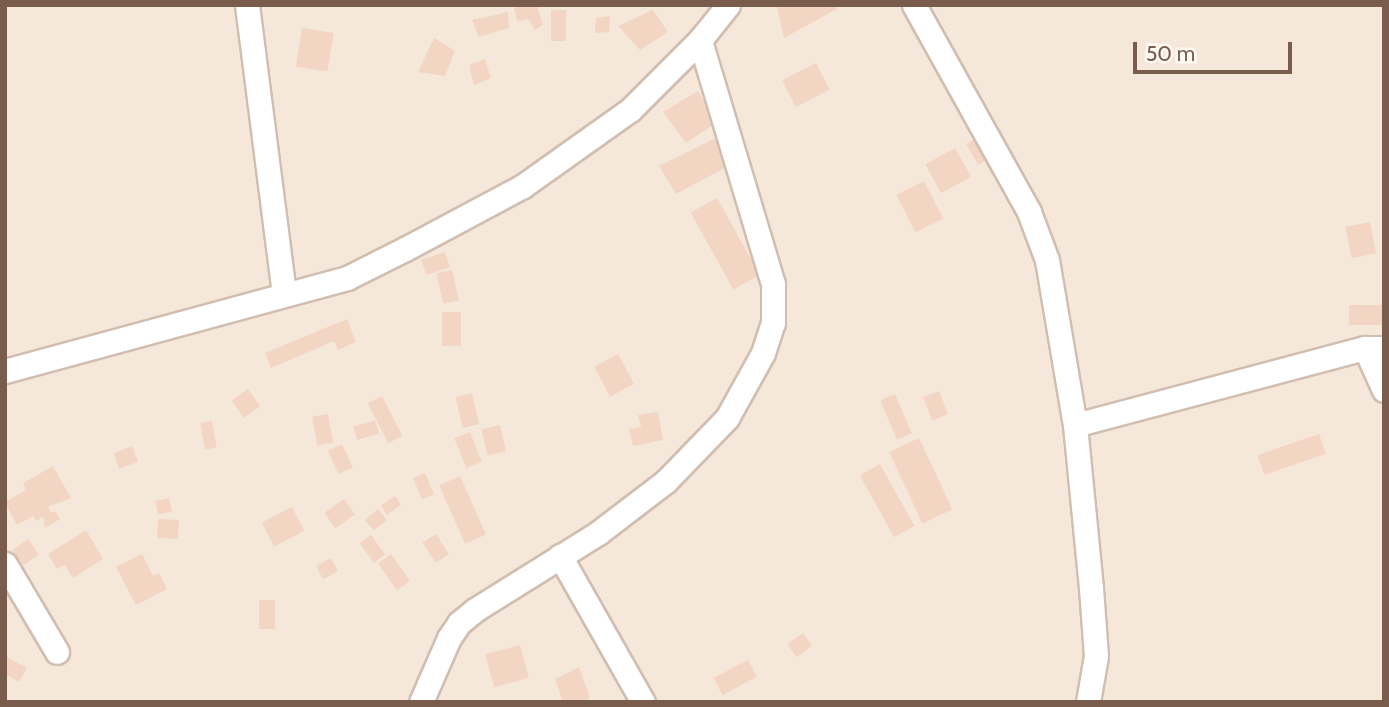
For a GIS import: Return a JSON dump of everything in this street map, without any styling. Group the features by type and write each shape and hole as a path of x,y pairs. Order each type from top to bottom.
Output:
{"street":[{"path":"247,5 284,294"},
{"path":"5,371 346,278 523,186 630,110 700,40 728,5"},
{"path":"914,5 1029,212 1046,260 1056,303 1075,425 1096,656 1088,702"},
{"path":"421,702 449,638 459,623 598,533 666,481 727,418 763,353 773,323 773,284 700,40"},
{"path":"1075,425 1374,348 1384,390"},
{"path":"560,556 643,702"},
{"path":"5,564 57,652"}],"shaded area":[{"path":"5,5 1384,5 1384,702 5,702"}],"building":[{"path":"537,5 543,25 535,30 528,19 517,21 514,8"},
{"path":"835,5 837,9 784,38 777,7"},
{"path":"551,10 566,10 566,41 551,41"},
{"path":"653,10 668,32 640,50 618,26"},
{"path":"508,12 509,28 479,37 472,20"},
{"path":"610,16 609,32 595,33 596,18"},
{"path":"302,28 334,33 328,72 296,67"},
{"path":"434,38 455,51 445,76 418,72"},
{"path":"485,59 491,78 474,85 469,65"},
{"path":"816,63 830,90 796,107 782,80"},
{"path":"698,91 716,123 686,143 663,112"},
{"path":"722,135 732,164 676,194 659,166"},
{"path":"980,136 992,157 978,165 966,144"},
{"path":"955,148 971,177 941,193 925,164"},
{"path":"924,181 943,218 915,232 896,195"},
{"path":"717,198 760,275 733,290 691,213"},
{"path":"1370,222 1376,253 1352,258 1345,227"},
{"path":"445,252 450,267 426,275 421,260"},
{"path":"452,270 459,300 443,304 436,274"},
{"path":"1349,305 1384,305 1384,325 1349,325"},
{"path":"442,312 461,312 461,346 442,346"},
{"path":"347,319 356,342 338,350 334,341 271,368 265,353"},
{"path":"618,354 634,384 610,397 594,367"},
{"path":"248,389 260,406 244,418 232,400"},
{"path":"939,391 948,414 932,420 923,397"},
{"path":"472,393 479,424 463,428 455,397"},
{"path":"895,394 912,434 897,440 880,400"},
{"path":"382,396 402,436 388,443 368,403"},
{"path":"658,412 663,440 633,446 629,429 641,427 638,415"},
{"path":"328,414 333,443 317,445 312,417"},
{"path":"375,420 379,433 357,440 353,427"},
{"path":"212,421 217,448 205,450 200,423"},
{"path":"500,425 506,451 488,456 481,429"},
{"path":"470,432 482,462 466,468 454,438"},
{"path":"1319,434 1326,454 1264,475 1258,455"},
{"path":"919,438 952,510 922,524 889,452"},
{"path":"342,444 353,468 338,474 327,451"},
{"path":"132,446 138,462 119,469 113,453"},
{"path":"880,464 914,526 894,537 860,475"},
{"path":"53,466 71,498 48,507 51,513 55,511 60,519 45,528 43,517 36,521 33,516 17,525 5,502 26,490 23,483"},
{"path":"425,473 434,494 422,499 413,478"},
{"path":"460,476 486,534 465,544 439,485"},
{"path":"395,496 401,505 387,515 381,506"},
{"path":"169,498 172,512 158,515 155,501"},
{"path":"344,499 355,515 335,528 324,513"},
{"path":"292,507 304,531 274,546 262,522"},
{"path":"378,509 387,520 374,531 365,520"},
{"path":"158,519 179,520 178,539 157,538"},
{"path":"86,530 103,559 73,578 65,565 57,569 48,554"},
{"path":"436,534 449,554 436,563 423,543"},
{"path":"371,535 385,554 374,563 360,543"},
{"path":"28,539 39,555 23,565 12,550"},
{"path":"142,554 153,576 159,573 167,589 136,605 116,567"},
{"path":"391,554 410,581 397,590 378,563"},
{"path":"331,558 338,571 323,579 316,566"},
{"path":"259,600 275,600 275,629 259,629"},
{"path":"803,633 812,646 797,657 787,644"},
{"path":"520,645 529,678 494,687 485,654"},
{"path":"5,656 27,668 19,682 5,674"},
{"path":"748,660 757,677 722,695 714,678"},
{"path":"579,667 590,698 583,702 563,702 555,679"}]}
